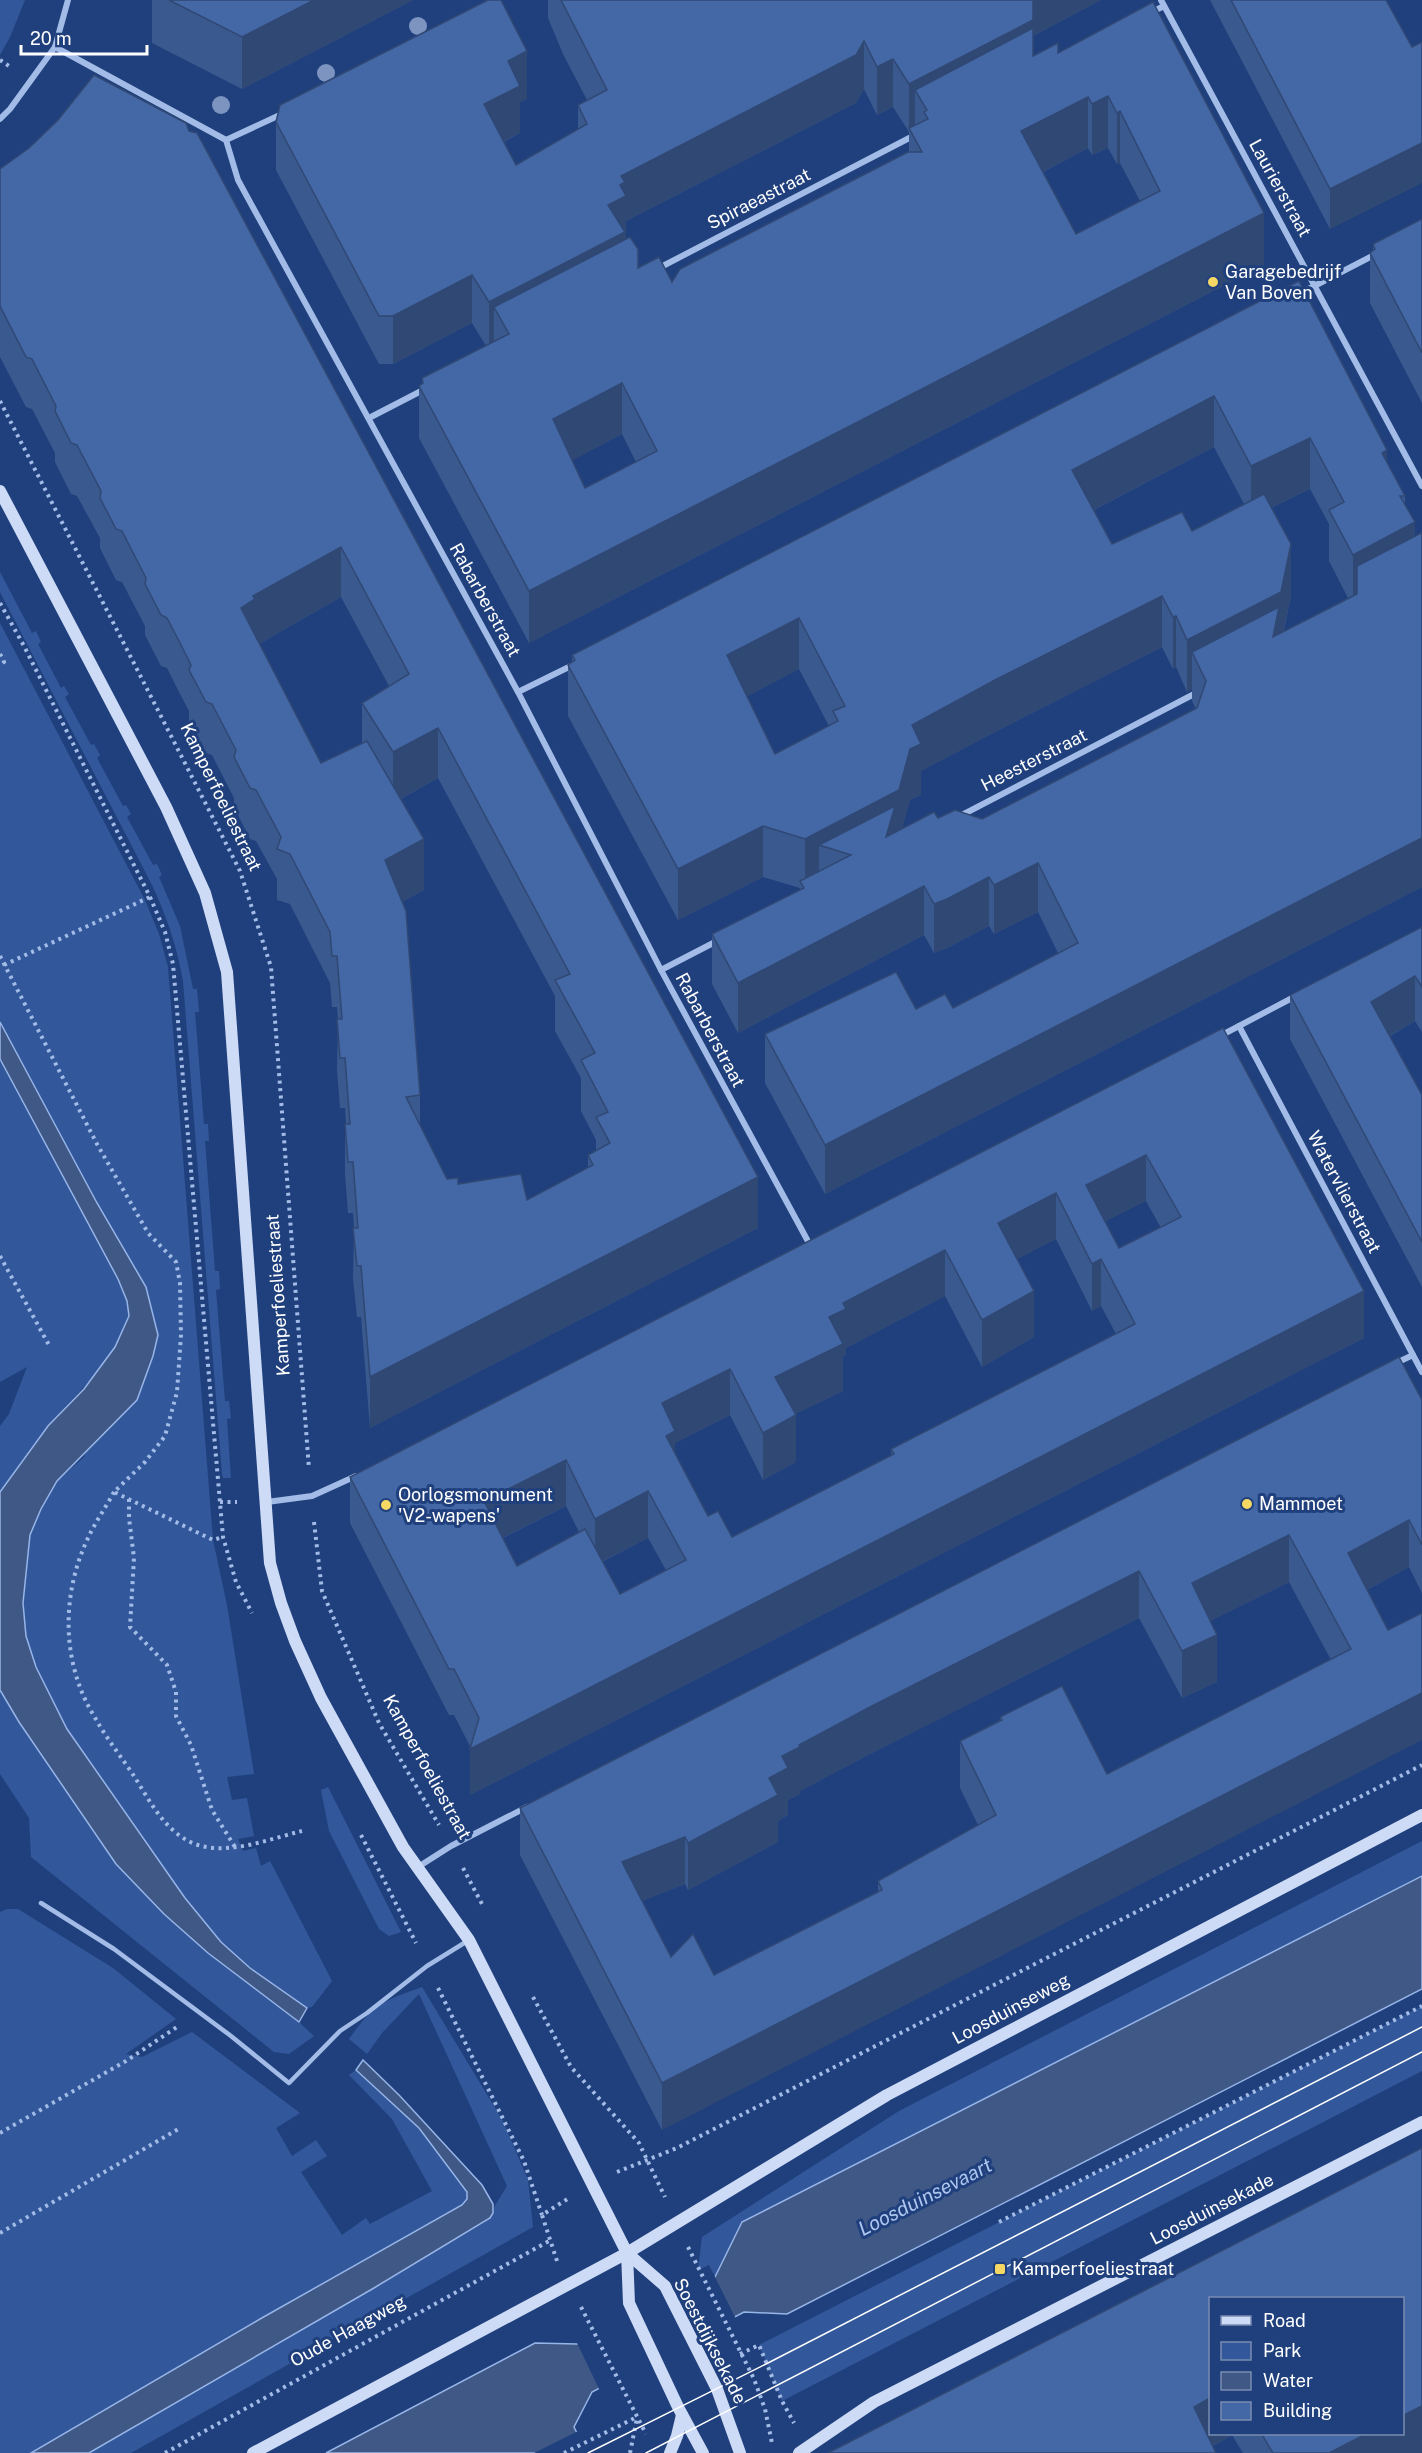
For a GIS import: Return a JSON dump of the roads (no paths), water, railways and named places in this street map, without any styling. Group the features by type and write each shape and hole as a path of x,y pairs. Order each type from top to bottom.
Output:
{"street":[{"path":"0,119 10,109 55,47 68,0"},
{"path":"1143,17 1163,3"},
{"name":"Laurierstraat","path":"1163,3 1422,486"},
{"path":"55,47 226,141 293,108"},
{"name":"Spiraeastraat","path":"646,274 921,132"},
{"name":"Rabarberstraat","path":"226,141 238,180 518,692 661,970 810,1245"},
{"path":"1295,296 1380,253"},
{"path":"369,418 430,387"},
{"name":"Kamperfoeliestraat","path":"0,490 166,807 205,893 227,972 270,1563 281,1603 295,1641 321,1698 403,1847 469,1940 627,2253"},
{"path":"518,692 579,662"},
{"name":"Heesterstraat","path":"949,821 1208,687"},
{"path":"661,970 722,938"},
{"path":"1208,1042 1302,993"},
{"name":"Watervlierstraat","path":"1239,1026 1422,1372"},
{"path":"800,1251 820,1240"},
{"path":"1382,1370 1413,1355"},
{"path":"267,1502 312,1496 360,1474"},
{"path":"417,1867 451,1846 536,1802"},
{"name":"Loosduinseweg","path":"627,2253 887,2095 1422,1815"},
{"name":"Loosduinsekade","path":"803,2450 874,2402 1422,2122"},
{"path":"253,2453 627,2253 629,2303 682,2415 703,2453"},
{"name":"Soestdijksekade","path":"627,2253 665,2286 726,2411 740,2453"},
{"path":"670,2453 678,2436 682,2415"}],"lane":[{"path":"41,1903 114,1949 290,2083 340,2031 428,1966 469,1940"}],"water":[{"path":"0,1022 97,1203 146,1287 158,1335 137,1400 57,1481 41,1509 30,1535 23,1603 26,1636 36,1667 67,1729 185,1898 221,1942 250,1968 307,2008 299,2022 208,1953 164,1914 116,1864 19,1722 0,1690 0,1492 48,1426 84,1389 115,1347 129,1316 127,1301 118,1279 0,1059"},
{"name":"Loosduinsevaart","path":"1422,1876 1422,1989 787,2314 744,2312 592,2392 574,2427 587,2453 326,2453 535,2343 577,2344 715,2277 742,2222"},
{"path":"363,2060 399,2095 482,2185 493,2204 493,2213 490,2218 89,2453 31,2453 260,2319 462,2205 467,2199 467,2192 419,2128 356,2070"}],"tram line":[{"path":"588,2453 1422,2027"},
{"path":"646,2453 1422,2052"}],"place":[{"name":"Garagebedrijf Van Boven","path":"1213,282"},
{"name":"Mammoet","path":"1247,1504"},
{"name":"Oorlogsmonument 'V2-wapens'","path":"386,1505"},
{"name":"Kamperfoeliestraat","path":"1000,2269"}]}
